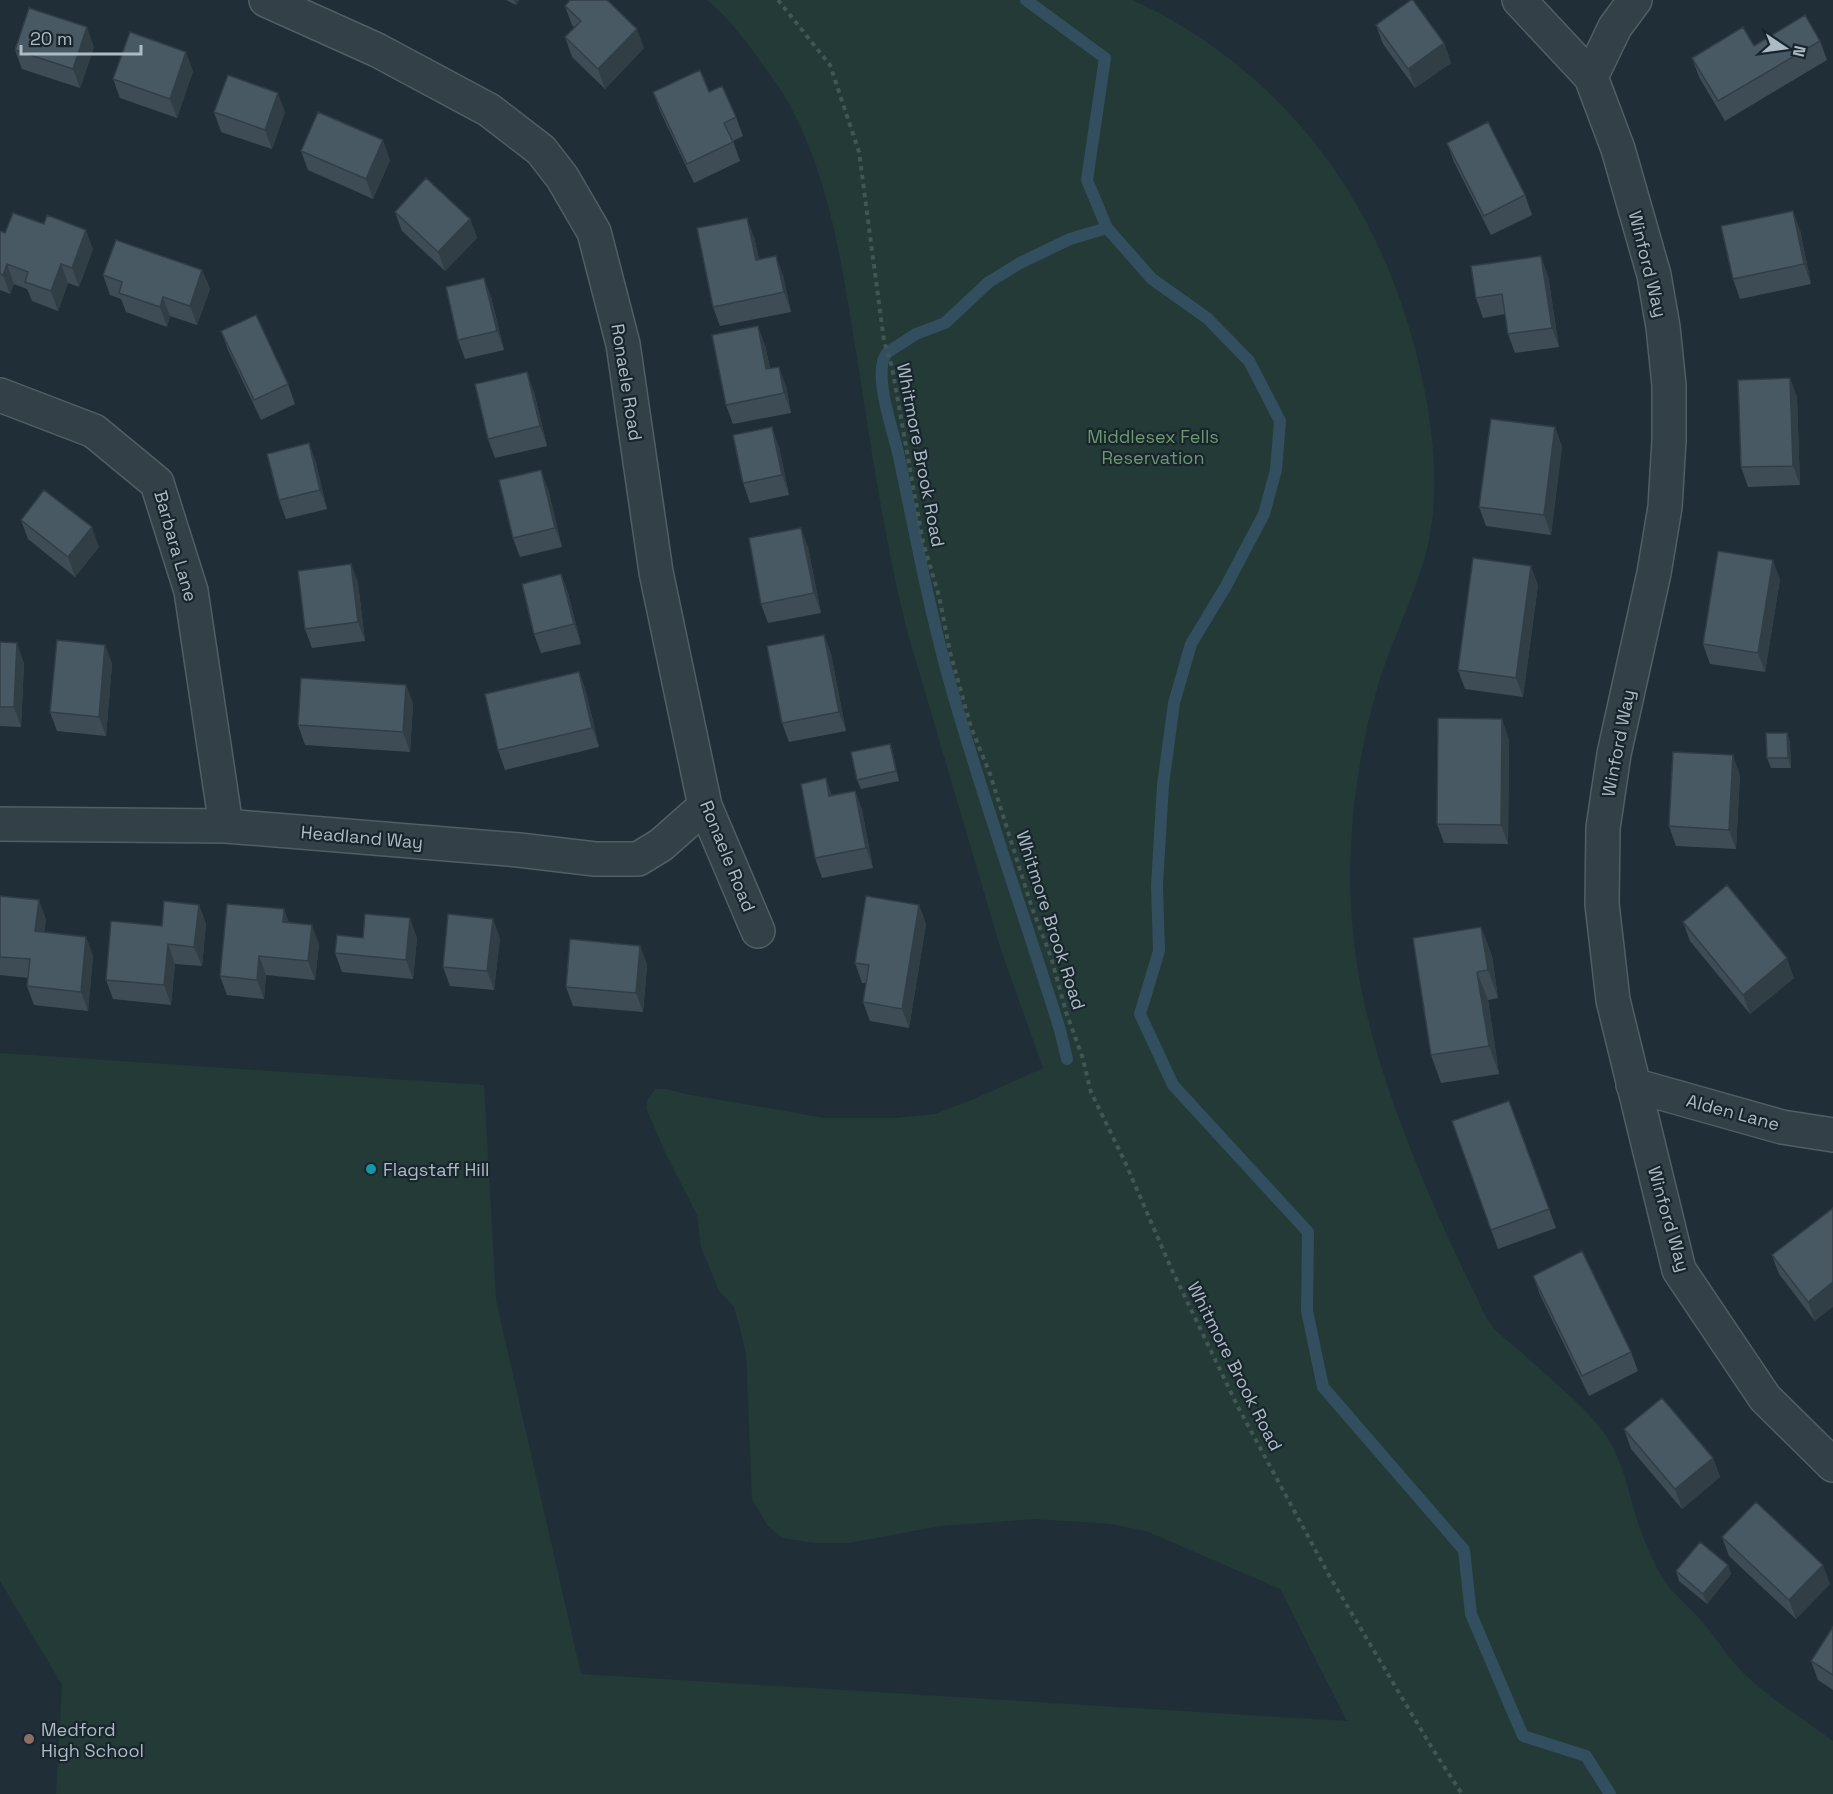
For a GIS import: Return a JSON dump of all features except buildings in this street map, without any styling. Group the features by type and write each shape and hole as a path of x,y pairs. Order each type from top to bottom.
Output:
{"street":[{"name":"Ronaele Road","path":"266,0 377,50 489,110 541,150 562,177 594,232 623,344 656,572 705,806 758,931"},
{"name":"Winford Way","path":"1519,0 1591,77 1618,149 1654,275 1663,327 1669,385 1670,440 1665,507 1654,573 1614,754 1603,828 1602,904 1613,1000 1679,1270 1765,1398 1833,1466"},
{"path":"1591,77 1615,27 1635,0"},
{"name":"Barbara Lane","path":"0,395 94,431 157,483 191,591 226,826"},
{"name":"Headland Way","path":"0,824 226,826 519,850 595,859 638,859 661,845 705,806"},
{"name":"Alden Lane","path":"1633,1085 1782,1127 1833,1135"}],"path":[{"name":"Whitmore Brook Road","path":"777,0 830,65 860,152 884,341 892,367 923,542 939,596 950,652 970,727 990,774 1032,908 1051,957 1091,1092 1125,1162 1171,1268 1238,1407 1330,1577 1462,1794"}],"green space":[{"name":"Middlesex Fells Reservation","path":"707,0 1132,0 1192,32 1252,77 1289,113 1350,193 1374,237 1394,283 1410,332 1427,401 1434,478 1430,535 1420,574 1377,689 1363,745 1354,804 1350,864 1352,921 1364,1002 1386,1081 1414,1158 1446,1233 1489,1322 1573,1399 1602,1430 1623,1471 1646,1544 1670,1588 1701,1620 1748,1677 1833,1741 1833,1794 56,1794 62,1685 0,1581 0,1053 484,1085 496,1300 581,1674 1347,1721 1280,1589 1146,1531 1110,1524 1034,1519 940,1526 850,1543 814,1543 782,1538 767,1525 752,1499 746,1354 739,1325 734,1307 719,1291 701,1247 697,1215 646,1108 648,1099 655,1089 666,1089 825,1118 894,1118 935,1114 1043,1068 1001,950 907,631 879,498 841,262 815,162 802,130 781,90 751,48"}],"waterway":[{"path":"1026,0 1105,58 1087,180 1107,228 1152,279 1207,318 1249,361 1280,421 1276,470 1264,514 1226,586 1191,644 1174,703 1163,785 1157,885 1159,951 1140,1014 1173,1085 1308,1232 1307,1311 1323,1387 1464,1550 1471,1614 1523,1736 1586,1756 1610,1794"},
{"path":"1067,1059 1060,1030 976,770 942,655 885,403 882,373 883,361 888,352 916,334 945,323 989,282 1020,263 1070,239 1107,228"}],"place":[{"name":"Flagstaff Hill","path":"371,1169"},
{"name":"Medford High School","path":"29,1739"}]}
